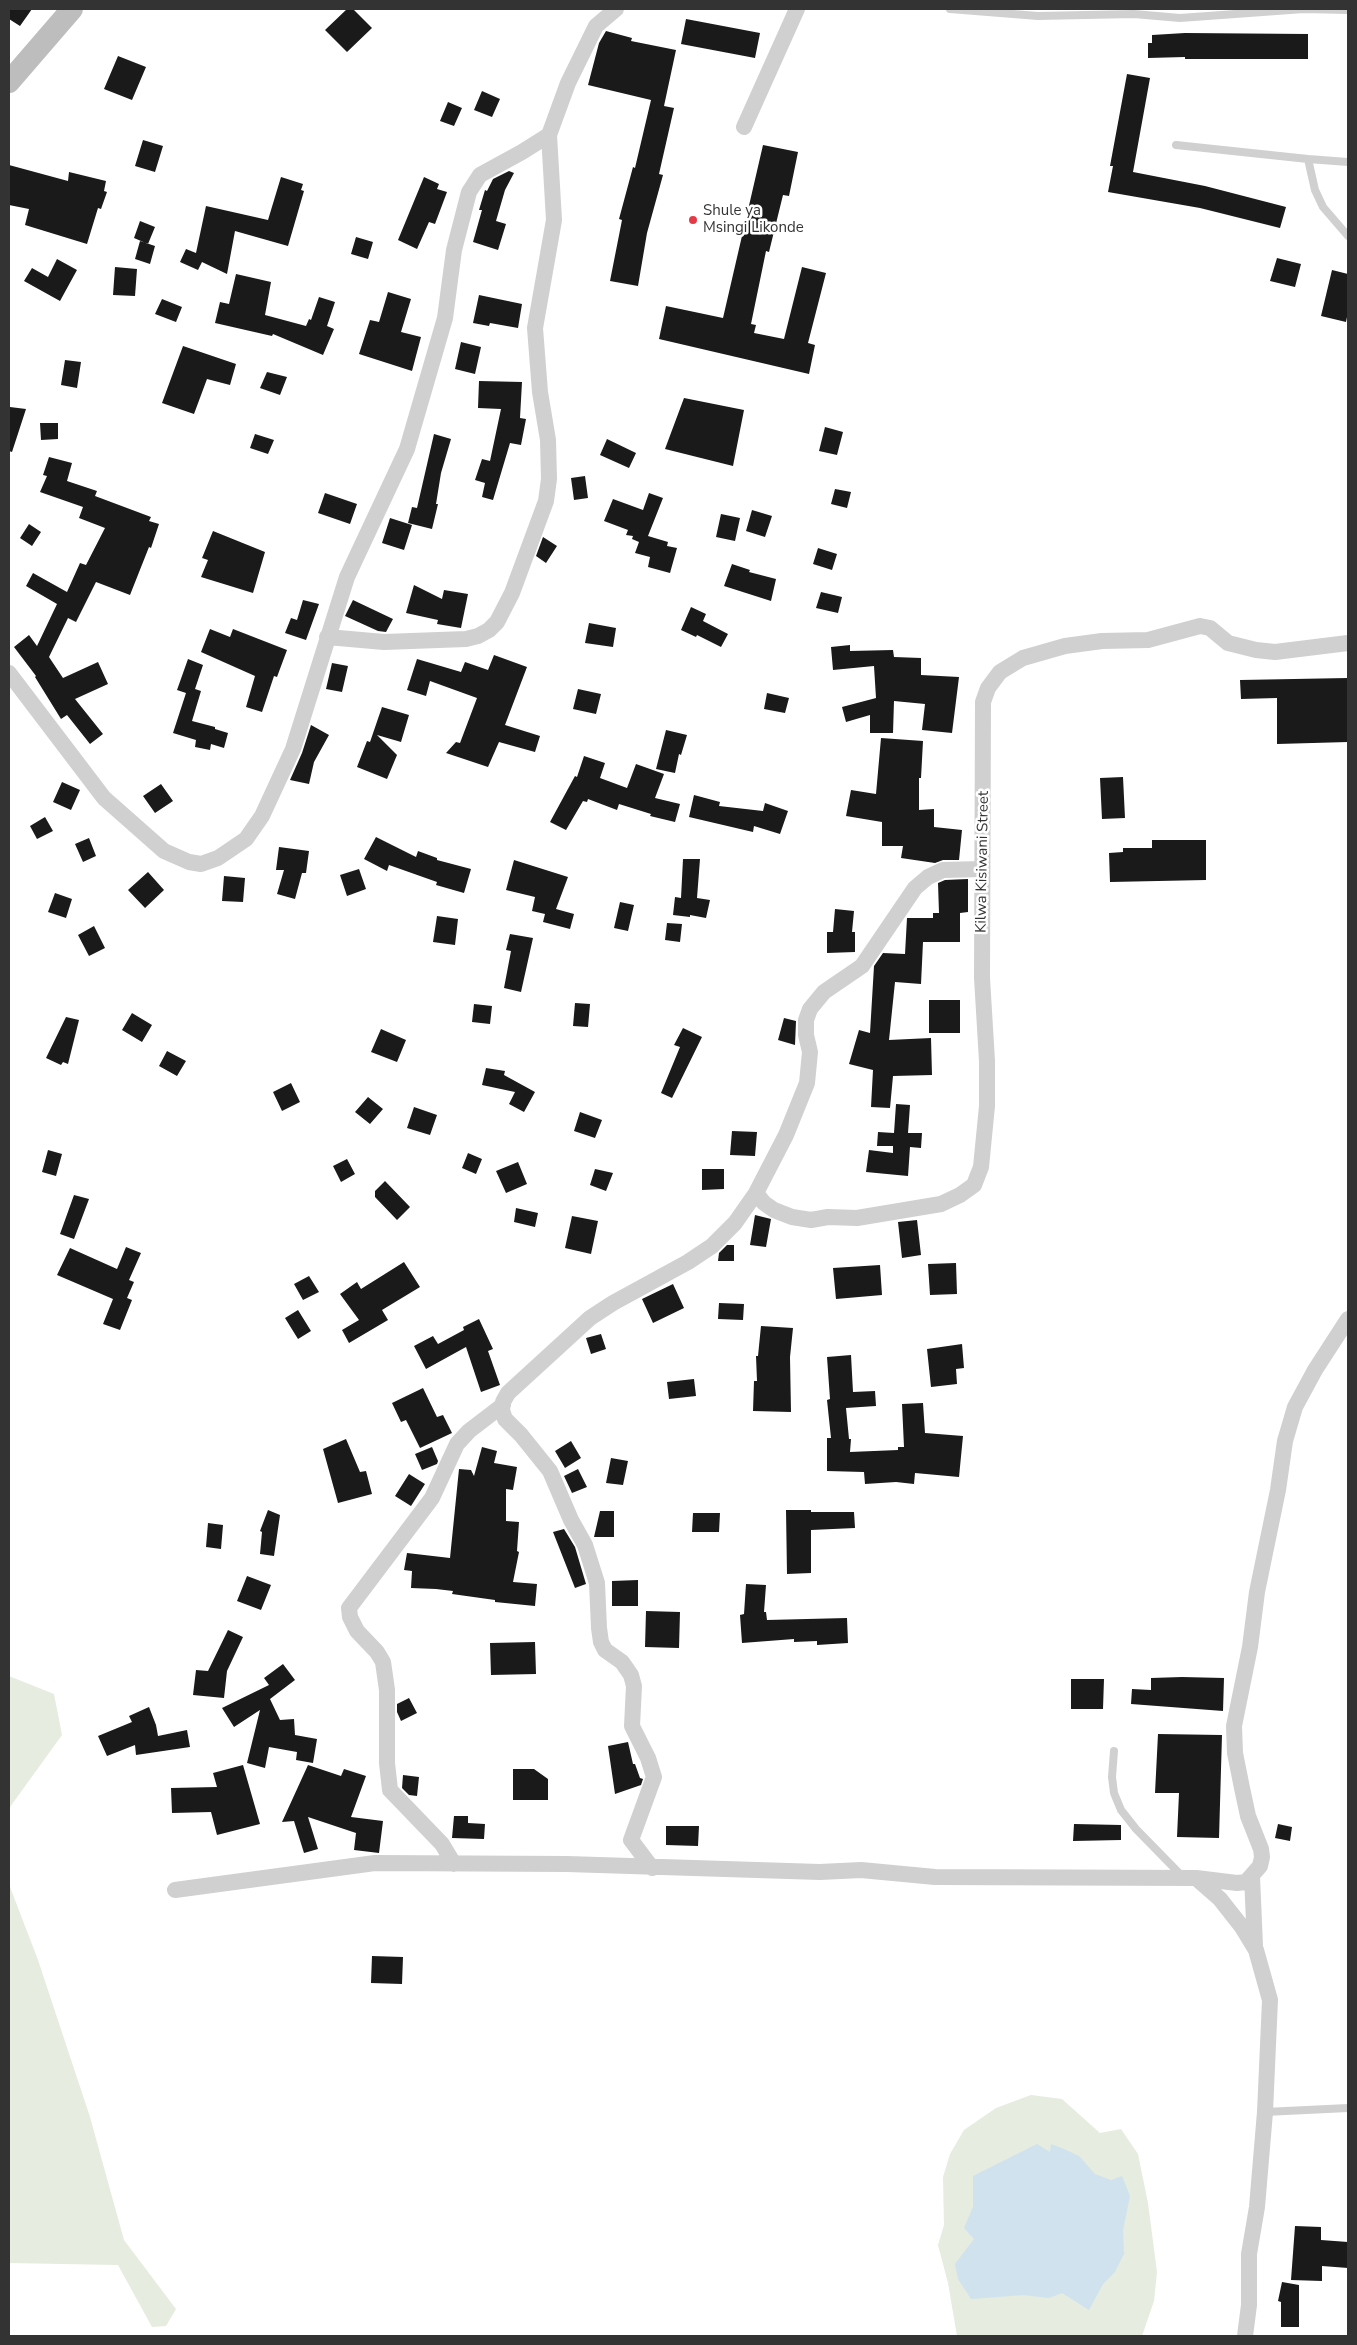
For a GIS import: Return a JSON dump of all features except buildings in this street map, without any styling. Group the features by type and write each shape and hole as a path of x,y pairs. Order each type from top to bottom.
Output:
{"street":[{"path":"9,82 72,9"},
{"path":"592,9 596,26"},
{"path":"327,637 384,642 466,639 478,636 489,630 497,622 512,593 546,501 549,479 548,440 540,392 535,328 554,220 548,135 568,83 596,26 616,9"},
{"path":"744,127 796,9"},
{"path":"9,673 104,798 164,851 188,862 201,864 218,858 246,839 262,816 293,749 347,578 408,449 446,318 454,250 469,192 480,174 522,152 548,135"},
{"name":"Kilwa Kisiwani Street","path":"756,1193 764,1203 774,1210 792,1217 811,1220 828,1217 857,1218 942,1204 974,1185 981,1167 987,1106 987,1061 982,978 983,702 988,688 1000,672 1023,658 1065,646 1092,642 1148,640 1200,626 1210,628 1228,643 1239,647 1265,651 1292,651 1347,643"},
{"path":"652,1868 631,1840 654,1777 648,1758 632,1726 634,1686 631,1674 622,1662 605,1650 599,1628 597,1583 592,1562 550,1471 521,1435 505,1419 502,1410 503,1405 508,1393 590,1318 613,1303 688,1262 712,1246 735,1223 756,1193 786,1134 807,1083 810,1052 806,1035 806,1020 810,1009 824,992 862,966 915,888 928,877 943,870 982,870"},
{"path":"176,1890 374,1863 567,1864 820,1872 861,1870 935,1877 989,1879 1190,1878 1237,1883 1246,1882 1260,1866 1261,1849 1248,1816 1234,1753 1234,1726 1250,1647 1257,1592 1278,1490 1285,1442 1295,1408 1315,1370 1348,1319"},
{"path":"454,1864 442,1844 390,1790 386,1751 387,1690 383,1662 377,1652 357,1632 350,1617 349,1608 432,1498 457,1444 469,1431 503,1405"},
{"path":"1245,2336 1249,2305 1249,2254 1257,2207 1265,2112 1270,2000 1256,1950 1252,1876"},
{"path":"1190,1878 1220,1899 1242,1927 1256,1950"}],"lane":[{"path":"950,9 1045,16 1134,14 1180,18 1304,9 1348,10"},
{"path":"1176,145 1308,160 1348,162"},
{"path":"1308,160 1315,190 1323,207 1348,236"},
{"path":"1114,1751 1112,1777 1114,1793 1121,1810 1190,1878"},
{"path":"1265,2112 1348,2108"}],"shaded area":[{"path":"9,1676 54,1694 62,1735 10,1807 10,1887 38,1960 90,2117 124,2240 176,2309 166,2326 152,2327 118,2265 9,2263"},
{"path":"1031,2095 1062,2099 1100,2133 1121,2129 1138,2154 1148,2203 1157,2272 1154,2301 1142,2336 957,2336 948,2283 938,2245 944,2225 943,2177 950,2154 964,2130 996,2108"}],"water":[{"path":"1037,2144 1050,2152 1051,2144 1079,2156 1095,2174 1111,2180 1122,2176 1130,2196 1123,2230 1124,2254 1115,2272 1103,2284 1089,2310 1062,2293 1049,2298 1023,2295 971,2299 958,2279 955,2264 974,2239 964,2228 973,2207 973,2176"}],"place":[{"name":"Shule ya Msingi Likonde","path":"693,220"}]}
